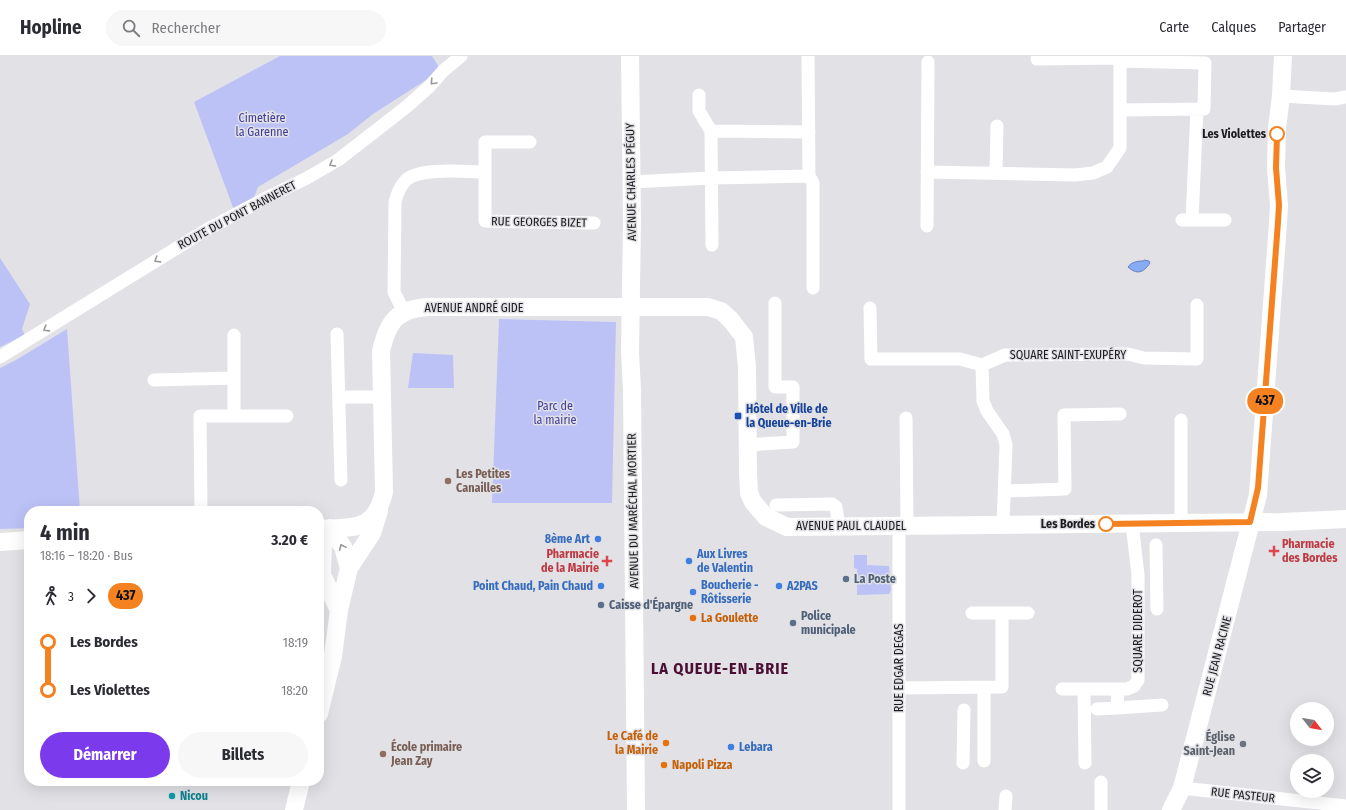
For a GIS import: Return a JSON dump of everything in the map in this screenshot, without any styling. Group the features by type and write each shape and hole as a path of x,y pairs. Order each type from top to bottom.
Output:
{"street":[{"name":"ROUTE DU PONT BANNERET","path":"0,357 206,230 307,178 338,160 405,108 430,86 443,71 461,56"},
{"name":"AVENUE CHARLES PÉGUY","path":"630,56 632,221 631,307"},
{"path":"808,56 809,176 813,183 814,288"},
{"name":"RUE JEAN RACINE","path":"1171,810 1182,788 1239,572 1258,488 1278,222 1276,148 1281,96 1282,56"},
{"path":"927,172 1075,175 1093,173 1107,167 1120,148 1120,58"},
{"path":"1037,59 1205,59 1204,109 1120,110"},
{"path":"927,226 928,62"},
{"path":"699,95 699,112 711,131 712,245"},
{"path":"1281,96 1346,97"},
{"path":"1197,109 1187,220 1225,220"},
{"path":"996,173 998,126"},
{"path":"711,131 809,132"},
{"name":"RUE GEORGES BIZET","path":"530,142 485,142 485,221 594,223"},
{"path":"324,693 333,656 339,610 349,568 372,533 384,492 382,351 384,339 392,322 404,312 394,292 395,202 398,190 406,180 419,173 485,172"},
{"path":"631,182 711,178 809,176"},
{"path":"748,446 793,442 793,387 775,387 775,302"},
{"name":"SQUARE SAINT-EXUPÉRY","path":"982,365 1005,355 1128,354 1144,358 1197,359 1197,305"},
{"name":"AVENUE ANDRÉ GIDE","path":"404,312 413,308 428,307 631,307"},
{"name":"AVENUE PAUL CLAUDEL","path":"631,307 708,307 721,311 730,318 744,337 747,367 749,493 753,502 766,517 787,527 1132,524 1346,520"},
{"name":"AVENUE DU MARÉCHAL MORTIER","path":"631,307 636,810"},
{"path":"870,308 871,359 960,359 982,365 983,401 987,411 1003,434 1006,445 1003,525"},
{"path":"337,334 341,480"},
{"path":"234,335 234,416"},
{"path":"154,380 234,378"},
{"path":"339,397 382,397"},
{"path":"1005,491 1065,489 1064,415 1120,414"},
{"path":"201,506 200,416 286,416"},
{"name":"RUE EDGAR DEGAS","path":"899,810 899,688 906,418"},
{"path":"1181,420 1181,523"},
{"path":"324,528 361,525 371,519 376,513 381,502"},
{"path":"776,504 832,504 836,507 839,526"},
{"name":"SQUARE DIDEROT","path":"1062,689 1127,689 1134,686 1138,680 1138,575 1132,524"},
{"path":"324,528 343,547 349,568"},
{"path":"0,542 24,540"},
{"path":"1156,545 1156,609"},
{"path":"1138,575 1156,574"},
{"path":"324,580 339,610"},
{"path":"972,613 1028,613"},
{"path":"899,688 1002,688 1002,613"},
{"path":"984,687 984,761"},
{"path":"1084,689 1084,762"},
{"path":"1117,708 1118,689"},
{"path":"1097,709 1162,705"},
{"path":"963,763 964,710"},
{"path":"964,730 984,728"},
{"path":"1101,782 1101,810"},
{"path":"294,810 300,786"},
{"name":"RUE PASTEUR","path":"1182,788 1346,806"},
{"path":"1005,810 1006,796"}],"green space":[{"name":"Cimetière la Garenne","path":"280,56 432,56 439,67 426,80 373,114 348,134 258,187 253,200 234,210 194,102"},
{"path":"0,258 30,304 22,329 25,335 0,347"},
{"name":"Parc de la mairie","path":"499,319 616,322 612,503 492,503"},
{"path":"67,329 80,506 24,506 24,528 0,529 0,368"},
{"path":"413,353 453,355 454,388 408,388"},
{"path":"854,555 867,555 867,565 889,566 891,590 889,594 857,595 857,569 854,568"}],"shaded area":[{"path":"1144,260 1149,261 1150,263 1140,272 1131,270 1128,267 1133,263"}],"bus line":[{"name":"437","path":"1106,524 1250,522 1258,495 1278,222 1279,205 1276,168 1277,134"}],"place":[{"name":"Les Violettes","path":"1277,134"},
{"name":"Hôtel de Ville de la Queue-en-Brie","path":"738,416"},
{"name":"Les Petites Canailles","path":"448,481"},
{"name":"Les Bordes","path":"1106,524"},
{"name":"8ème Art","path":"598,539"},
{"name":"Pharmacie des Bordes","path":"1274,551"},
{"name":"Pharmacie de la Mairie","path":"607,561"},
{"name":"Aux Livres de Valentin","path":"689,561"},
{"name":"La Poste","path":"846,579"},
{"name":"Point Chaud, Pain Chaud","path":"601,586"},
{"name":"A2PAS","path":"779,586"},
{"name":"Boucherie - Rôtisserie","path":"693,592"},
{"name":"Caisse d'Épargne","path":"601,605"},
{"name":"La Goulette","path":"693,618"},
{"name":"Police municipale","path":"793,623"},
{"name":"Le Café de la Mairie","path":"666,743"},
{"name":"Église Saint-Jean","path":"1243,744"},
{"name":"Lebara","path":"731,747"},
{"name":"École primaire Jean Zay","path":"383,754"},
{"name":"Napoli Pizza","path":"664,765"},
{"name":"Nicou","path":"172,796"}],"district":[{"name":"LA QUEUE-EN-BRIE","path":"720,668"}]}
